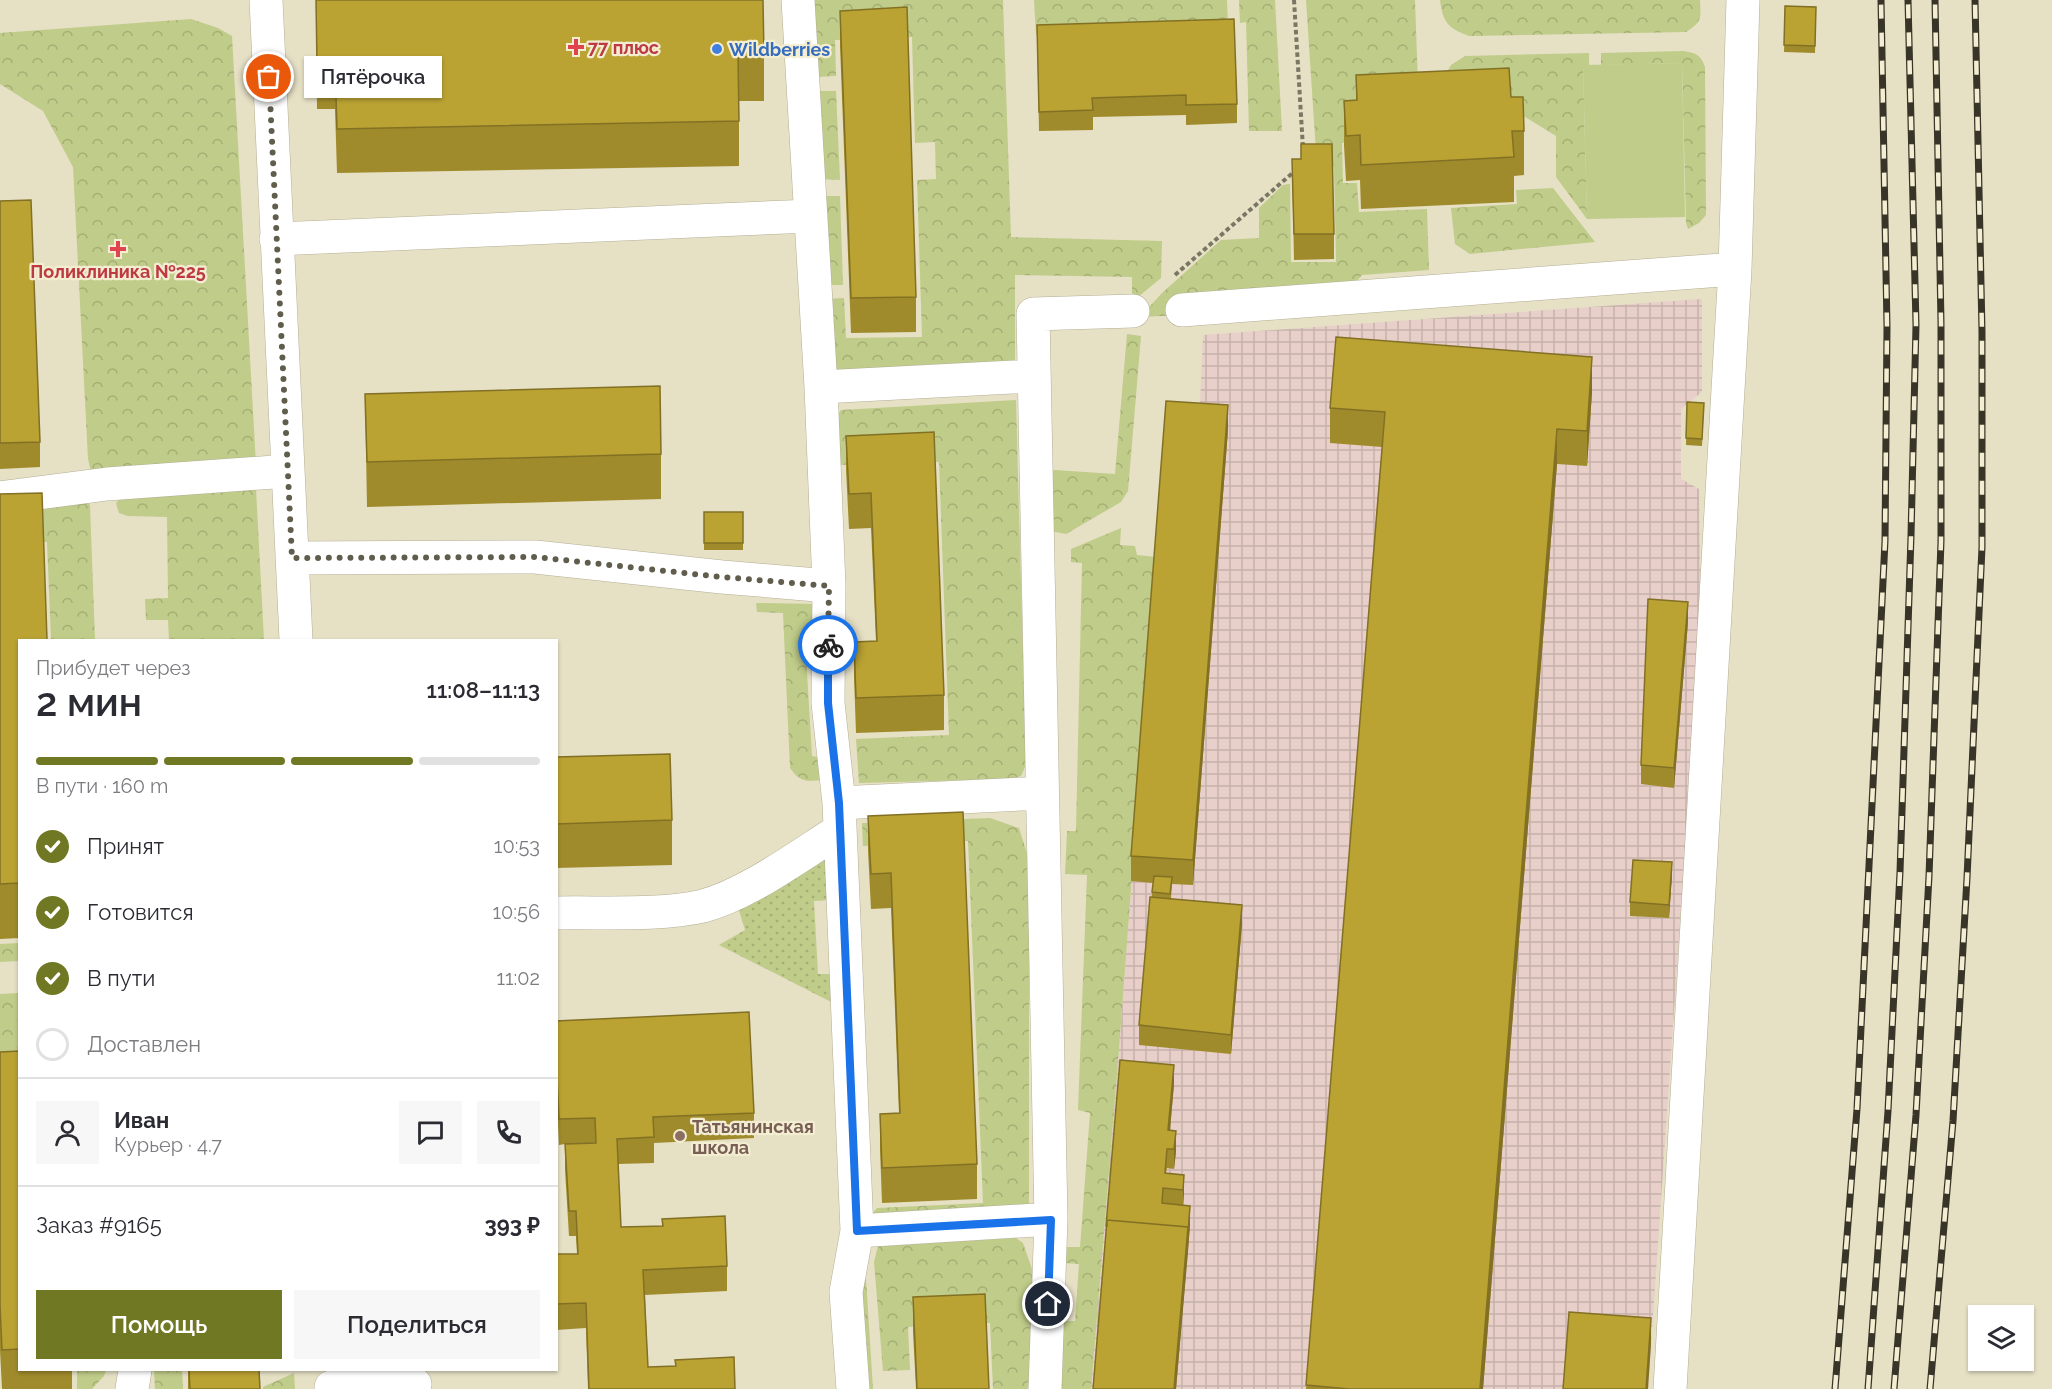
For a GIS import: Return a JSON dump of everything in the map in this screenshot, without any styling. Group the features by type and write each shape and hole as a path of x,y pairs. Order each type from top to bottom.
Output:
{"street":[{"path":"266,0 296,639"},
{"path":"798,0 829,586 828,703 839,817 857,1231 846,1292 852,1389"},
{"path":"1671,1389 1735,269 1743,0"},
{"path":"276,238 811,216"},
{"path":"1182,310 1735,269"},
{"path":"1045,1389 1051,1220 1033,314 1133,311"},
{"path":"820,387 1034,376"},
{"path":"0,498 107,484 288,471"},
{"path":"292,558 535,557 829,586"},
{"path":"558,913 667,911 703,906 736,894 839,817 1042,793"},
{"path":"857,1231 1051,1220"},
{"path":"132,1389 135,1371"},
{"path":"330,1382 415,1384"}],"path":[{"path":"1294,0 1303,151"},
{"path":"1133,311 1304,163"}],"shaded area":[{"path":"1702,299 1702,392 1681,409 1681,479 1699,489 1701,618 1648,1389 1091,1389 1166,426 1199,428 1203,335"}],"green space":[{"path":"813,0 1003,0 1011,237 1162,241 1161,278 1132,302 1132,277 1015,275 1015,364 831,375 827,299 844,298 846,338 922,337 917,180 936,179 935,142 915,143 912,37 835,40 836,76 817,77"},
{"path":"1034,0 1227,0 1228,25 1036,35"},
{"path":"1239,0 1275,0 1282,131 1249,131 1246,22 1240,23"},
{"path":"1306,0 1415,0 1419,114 1354,142 1342,143 1343,183 1357,183 1359,212 1427,209 1429,270 1362,275 1351,288 1290,310 1140,317 1162,293 1221,240 1259,238 1259,208 1283,185 1290,184 1291,262 1336,262 1334,167 1317,167"},
{"path":"1440,0 1700,0 1700,12 1698,22 1686,32 1469,36 1448,24"},
{"name":"Поликлиника №225","path":"191,19 218,28 232,36 256,465 91,472 88,459 73,167 43,111 0,84 0,33"},
{"path":"1684,51 1698,55 1705,67 1706,215 1699,223 1688,229 1682,63 1601,65 1601,53"},
{"path":"1589,53 1589,65 1583,66 1587,219 1556,177 1556,136 1512,109 1445,75 1451,65 1465,56"},
{"path":"1682,63 1685,217 1587,219 1583,65"},
{"path":"817,91 836,91 840,180 821,179"},
{"path":"1553,188 1595,242 1470,254 1455,244 1451,208 1517,204 1516,190"},
{"path":"822,196 840,196 843,285 827,285"},
{"path":"1127,334 1141,336 1128,491 1121,502 1066,534 1045,530 1047,471 1115,474"},
{"path":"1016,400 1026,765 1021,776 1011,779 859,783 856,739 949,735 939,462 841,465 834,421 841,410"},
{"path":"256,489 264,639 169,639 168,620 146,620 145,599 168,598 167,517 128,516 119,513 116,503 122,496"},
{"path":"86,501 90,505 95,639 51,639 47,542 0,543 0,511"},
{"path":"1121,528 1120,545 1135,546 1137,555 1156,557 1091,1389 1060,1389 1063,1321 1075,1321 1079,1264 1064,1263 1065,1247 1080,1247 1090,1113 1078,1110 1087,875 1065,874 1067,831 1076,831 1082,563 1071,562 1071,549"},
{"path":"756,603 817,604 819,638 805,639 812,756 823,758 821,780 803,780 796,776 790,768 783,613 757,612"},
{"path":"990,818 1019,828 1029,860 1029,1208 871,1215 877,1208 983,1203 968,841 863,846 862,823"},
{"path":"828,850 831,900 814,901 818,974 833,974 835,1004 719,945 745,930 737,904"},
{"path":"18,943 18,961 0,962 0,944"},
{"path":"18,993 18,1091 0,1091 0,994"},
{"path":"1016,1238 1023,1243 1033,1272 1033,1389 993,1389 990,1323 908,1327 910,1370 883,1371 874,1262 878,1246"},
{"path":"866,1279 873,1389 862,1389 854,1280"},
{"path":"77,1371 106,1371 92,1389 77,1389"},
{"path":"154,1371 182,1371 183,1389 155,1389"},
{"path":"294,1373 295,1389 263,1389 263,1387"}],"building":[{"path":"316,0 763,0 764,56 738,57 739,121 337,129 335,64 317,64"},
{"path":"1785,6 1816,7 1815,46 1784,45"},
{"path":"907,7 916,297 851,298 840,11"},
{"path":"1234,19 1237,104 1186,105 1186,95 1092,98 1093,110 1039,112 1037,25"},
{"path":"1509,68 1511,97 1523,97 1524,131 1512,131 1514,157 1361,165 1360,135 1346,136 1344,101 1357,100 1356,75"},
{"path":"1301,144 1332,144 1334,234 1294,234 1292,159 1301,159"},
{"path":"31,200 40,442 0,443 0,201"},
{"path":"1336,337 1592,357 1587,431 1557,429 1480,1389 1349,1389 1306,1385 1385,412 1330,408"},
{"path":"660,386 661,454 367,462 365,394"},
{"path":"1166,401 1228,405 1193,860 1131,856"},
{"path":"1687,402 1704,403 1702,439 1686,438"},
{"path":"934,432 944,695 856,698 854,642 877,641 871,493 849,494 846,436"},
{"path":"42,493 47,639 18,639 18,883 0,884 0,494"},
{"path":"704,512 743,512 743,543 704,543"},
{"path":"1648,599 1688,602 1674,768 1641,765"},
{"path":"670,754 672,820 558,824 558,757"},
{"path":"963,812 977,1164 882,1168 880,1114 900,1113 891,873 871,874 868,816"},
{"path":"1633,860 1672,862 1669,905 1630,902"},
{"path":"1154,876 1172,877 1170,894 1152,892"},
{"path":"1150,897 1242,905 1231,1035 1139,1025"},
{"path":"749,1012 754,1113 653,1117 654,1137 617,1139 621,1227 663,1226 662,1219 725,1216 727,1266 643,1270 648,1367 676,1366 675,1360 734,1357 735,1389 589,1389 586,1303 558,1304 558,1254 578,1254 576,1211 569,1211 565,1144 596,1143 595,1118 559,1119 558,1021"},
{"path":"18,1051 18,1349 2,1350 0,1305 0,1052"},
{"path":"1120,1060 1174,1065 1168,1130 1176,1131 1174,1149 1167,1149 1165,1173 1184,1175 1183,1190 1163,1188 1162,1203 1190,1206 1188,1233 1188,1227 1107,1220 1106,1226"},
{"path":"1107,1220 1188,1227 1174,1389 1093,1389"},
{"path":"985,1294 989,1389 917,1389 913,1297"},
{"path":"1569,1312 1651,1318 1646,1389 1563,1389"},
{"path":"189,1371 259,1371 260,1389 190,1389"}],"railway":[{"path":"1835,1389 1857,1109 1885,541 1887,327 1881,0"},
{"path":"1868,1389 1888,1111 1900,872 1911,536 1916,325 1908,0"},
{"path":"1894,1389 1916,1115 1929,876 1941,541 1941,323 1935,0"},
{"path":"1930,1389 1953,1121 1982,547 1982,332 1975,0"}],"way so far":[{"path":"269,77 292,558 535,557 829,586 828,645"}],"place":[{"name":"77 плюс","path":"576,47"},
{"name":"Wildberries","path":"717,49"},
{"name":"Пятёрочка","path":"269,77"},
{"name":"Поликлиника №225","path":"118,249"},
{"name":"Татьянинская школа","path":"680,1136"}],"route":[{"path":"828,645 828,703 839,803 857,1231 1051,1220 1048,1304"}]}
